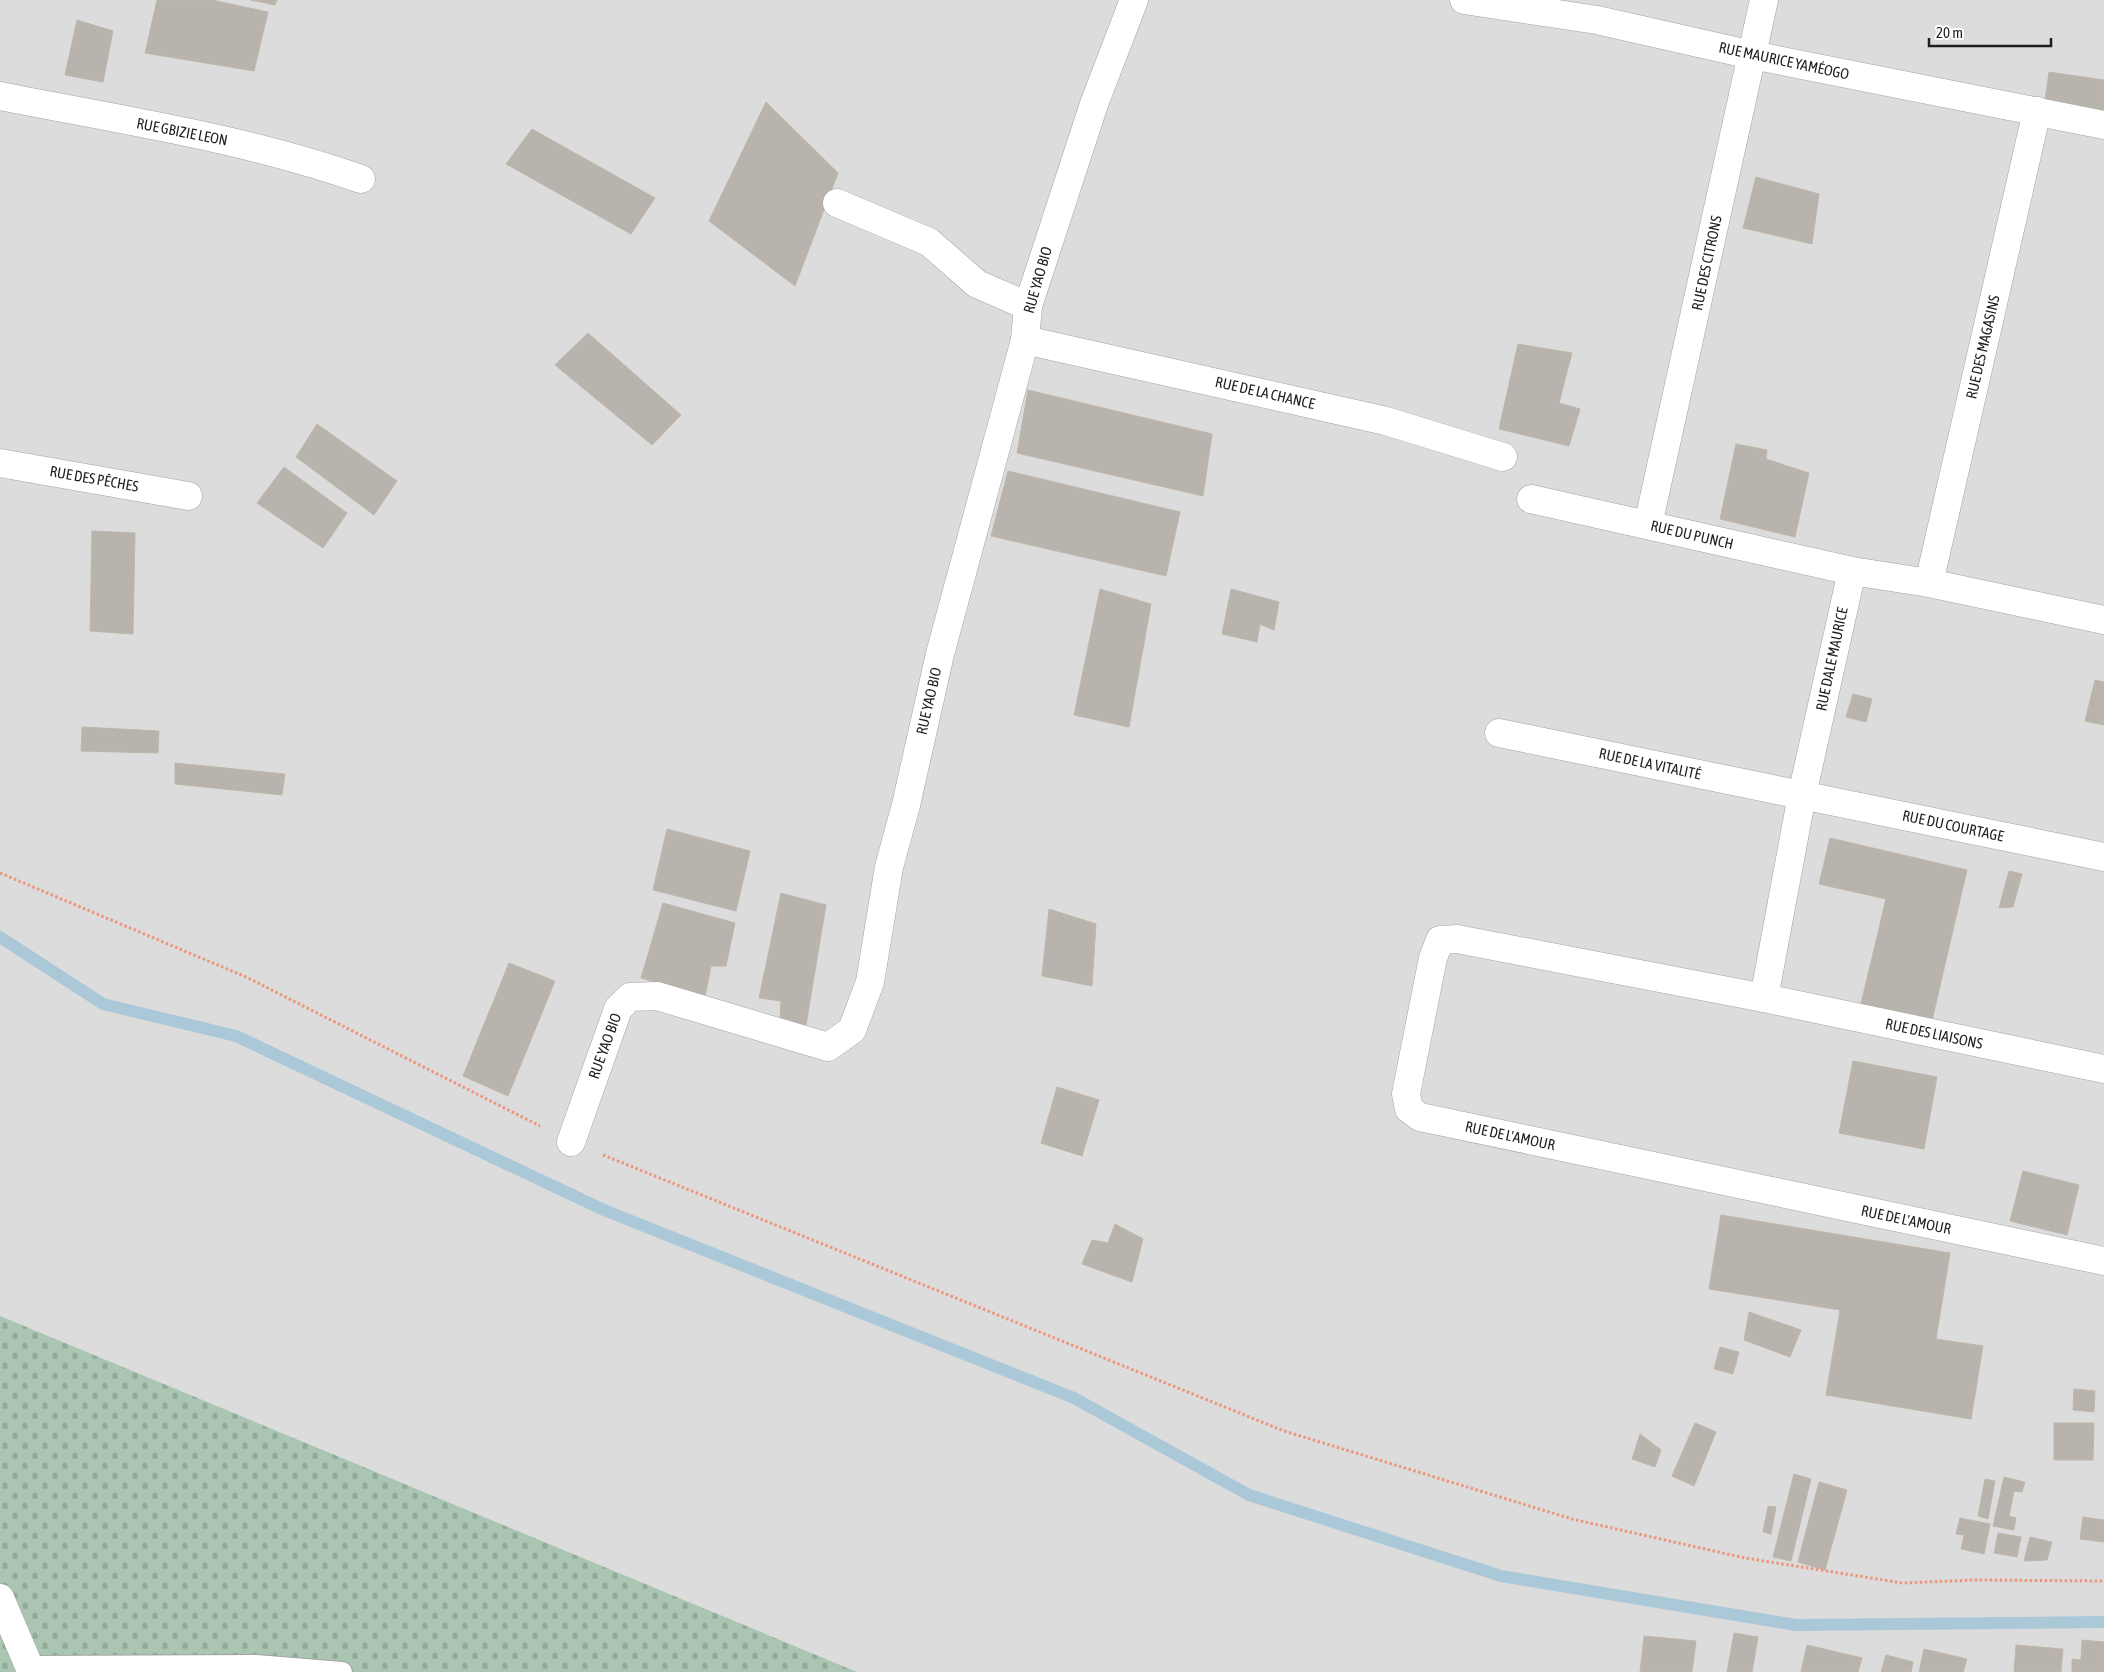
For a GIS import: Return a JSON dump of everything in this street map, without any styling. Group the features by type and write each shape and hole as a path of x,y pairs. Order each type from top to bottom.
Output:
{"street":[{"name":"RUE YAO BIO","path":"571,1142 618,1009 630,997 657,996 828,1047 852,1030 870,982 889,866 906,805 940,654 1025,340 1028,306 1094,104 1134,0"},
{"name":"RUE MAURICE YAMÉOGO","path":"1464,0 1597,20 1752,56 2104,125"},
{"name":"RUE DES CITRONS","path":"1648,525 1764,0"},
{"name":"RUE GBIZIE LEON","path":"0,96 191,132 312,162 361,179"},
{"name":"RUE DES MAGASINS","path":"1930,583 2037,111"},
{"path":"837,203 929,242 977,284 1028,306"},
{"name":"RUE DE LA CHANCE","path":"1025,340 1386,421 1503,457"},
{"name":"RUE DES PÊCHES","path":"0,463 188,496"},
{"name":"RUE DU PUNCH","path":"1531,500 1852,572"},
{"path":"1852,572 1930,583 2104,620"},
{"name":"RUE DALE MAURICE","path":"1764,998 1802,795 1852,572"},
{"name":"RUE DE LA VITALITÉ","path":"1499,733 1802,795"},
{"name":"RUE DU COURTAGE","path":"1802,795 2104,858"},
{"name":"RUE DE L'AMOUR","path":"1764,998 1456,939 1440,940 1433,958 1406,1094 1409,1109 1420,1117 2104,1261"},
{"name":"RUE DES LIAISONS","path":"1764,998 2104,1069"},
{"path":"0,1598 29,1666"}],"lane":[{"path":"29,1666 256,1665 342,1672"}],"path":[{"path":"0,873 246,977 571,1142 1284,1430 1572,1518 1745,1558 1902,1583 1975,1580 2104,1581"}],"shaded area":[{"path":"0,0 2104,0 2104,1672 0,1672"}],"green space":[{"path":"0,1316 857,1672 0,1672"}],"building":[{"path":"157,0 212,0 268,12 254,71 145,53"},
{"path":"251,0 277,0 275,5"},
{"path":"77,20 113,31 103,82 65,75"},
{"path":"2049,72 2104,80 2104,117 2044,107"},
{"path":"766,102 838,173 795,286 709,221"},
{"path":"532,129 655,198 631,234 506,164"},
{"path":"1756,177 1819,194 1812,244 1743,228"},
{"path":"588,333 681,415 652,445 555,365"},
{"path":"1518,344 1572,353 1559,403 1580,409 1569,446 1499,429"},
{"path":"1028,390 1212,434 1203,496 1017,453"},
{"path":"317,424 397,481 374,515 296,457"},
{"path":"1736,444 1767,450 1766,459 1809,473 1795,537 1720,519"},
{"path":"284,467 347,513 323,548 257,503"},
{"path":"1008,471 1180,512 1166,576 991,536"},
{"path":"92,531 135,533 133,634 90,631"},
{"path":"1100,589 1151,604 1129,727 1074,715"},
{"path":"1231,589 1279,602 1274,630 1260,624 1257,642 1222,634"},
{"path":"2095,680 2104,682 2104,725 2085,721"},
{"path":"1853,694 1872,699 1866,722 1846,717"},
{"path":"82,727 159,731 158,753 81,751"},
{"path":"175,763 285,774 282,795 175,784"},
{"path":"667,829 750,851 736,911 653,890"},
{"path":"1830,838 1967,870 1930,1029 1859,1012 1886,899 1819,884"},
{"path":"2009,871 2022,874 2013,907 1999,908"},
{"path":"781,893 826,905 806,1025 780,1021 781,1001 759,998"},
{"path":"663,903 735,923 726,966 711,966 705,997 641,978"},
{"path":"1049,909 1096,924 1092,986 1042,976"},
{"path":"509,963 555,981 508,1096 463,1076"},
{"path":"1853,1061 1937,1077 1924,1149 1839,1133"},
{"path":"1057,1087 1099,1100 1082,1156 1041,1143"},
{"path":"2023,1171 2079,1185 2067,1235 2010,1221"},
{"path":"1721,1215 1950,1253 1936,1339 1983,1346 1971,1419 1826,1395 1840,1310 1709,1289"},
{"path":"1115,1224 1143,1239 1132,1282 1082,1264 1092,1240 1108,1243"},
{"path":"1749,1312 1801,1330 1790,1357 1744,1340"},
{"path":"1720,1347 1739,1352 1733,1374 1714,1369"},
{"path":"2074,1389 2095,1391 2094,1412 2073,1410"},
{"path":"1695,1423 1716,1432 1694,1486 1672,1476"},
{"path":"2054,1423 2094,1423 2093,1460 2054,1460"},
{"path":"1640,1434 1661,1450 1655,1467 1632,1459"},
{"path":"1794,1474 1811,1479 1791,1561 1773,1557"},
{"path":"2004,1477 2025,1482 2022,1492 2014,1491 2009,1516 2016,1518 2014,1530 1993,1526"},
{"path":"1985,1479 1995,1481 1988,1519 1978,1516"},
{"path":"1819,1482 1847,1490 1825,1570 1798,1562"},
{"path":"1768,1506 1776,1507 1771,1534 1763,1532"},
{"path":"2083,1517 2104,1520 2104,1542 2080,1539"},
{"path":"1960,1518 1990,1524 1984,1554 1961,1549 1964,1535 1956,1534"},
{"path":"1998,1533 2021,1537 2017,1557 1994,1553"},
{"path":"2030,1537 2052,1542 2047,1560 2024,1561"},
{"path":"1734,1633 1758,1637 1752,1672 1727,1672"},
{"path":"1644,1636 1696,1641 1692,1672 1640,1672"},
{"path":"2082,1640 2104,1642 2104,1672 2072,1672 2072,1659 2081,1660"},
{"path":"1807,1645 1862,1658 1858,1672 1801,1672"},
{"path":"2016,1645 2063,1649 2061,1672 2014,1672"},
{"path":"1924,1649 1967,1659 1963,1672 1919,1672"},
{"path":"1886,1655 1913,1662 1911,1672 1881,1672"}],"waterway":[{"path":"0,937 103,1004 236,1036 604,1210 1074,1398 1249,1495 1501,1576 1796,1625 2104,1622"}]}
